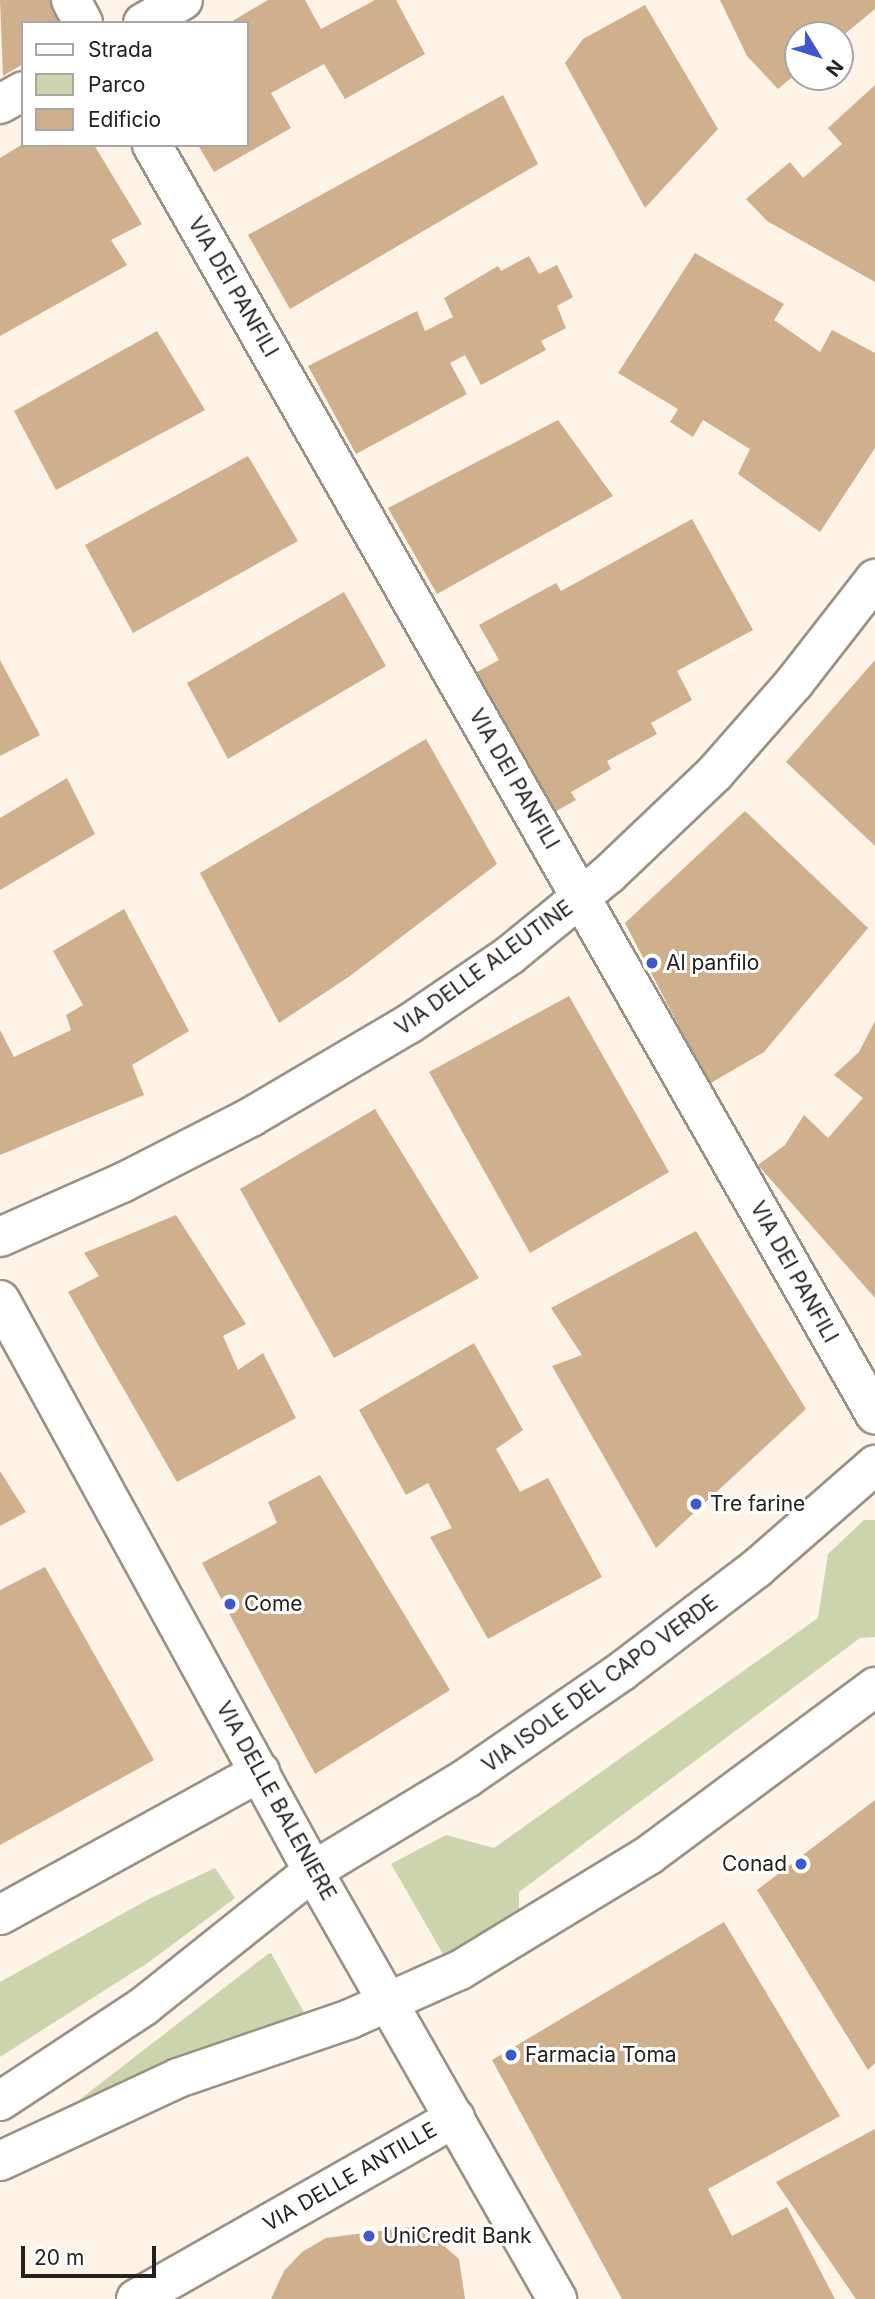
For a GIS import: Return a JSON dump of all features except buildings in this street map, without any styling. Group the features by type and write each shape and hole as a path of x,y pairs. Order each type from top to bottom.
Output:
{"street":[{"path":"71,0 82,21"},
{"path":"146,21 183,0"},
{"path":"0,104 21,92"},
{"name":"VIA DEI PANFILI","path":"153,147 875,1415"},
{"name":"VIA DELLE ALEUTINE","path":"0,1237 163,1163 302,1088 432,1009 582,898 745,741 875,579"},
{"name":"VIA DELLE BALENIERE","path":"0,1300 313,1871 557,2299"},
{"name":"VIA ISOLE DEL CAPO VERDE","path":"0,2101 144,2006 313,1871 478,1771 612,1679 757,1568 873,1471"},
{"path":"0,2161 178,2078 388,2004 460,1970 609,1882 875,1687"},
{"path":"0,1916 260,1772"},
{"name":"VIA DELLE ANTILLE","path":"136,2299 455,2118"}],"green space":[{"path":"864,1520 875,1520 875,1637 860,1638 519,1892 519,1923 447,1961 391,1864 446,1835 494,1848 818,1618 828,1554"},
{"path":"215,1868 235,1898 149,1962 0,2057 0,1982 149,1899"},
{"path":"271,1953 306,2016 79,2100 268,1954"}],"place":[{"name":"Al panfilo","path":"652,963"},
{"name":"Tre farine","path":"696,1504"},
{"name":"Come","path":"230,1604"},
{"name":"Conad","path":"801,1864"},
{"name":"Farmacia Toma","path":"511,2055"},
{"name":"UniCredit Bank","path":"369,2236"}]}
